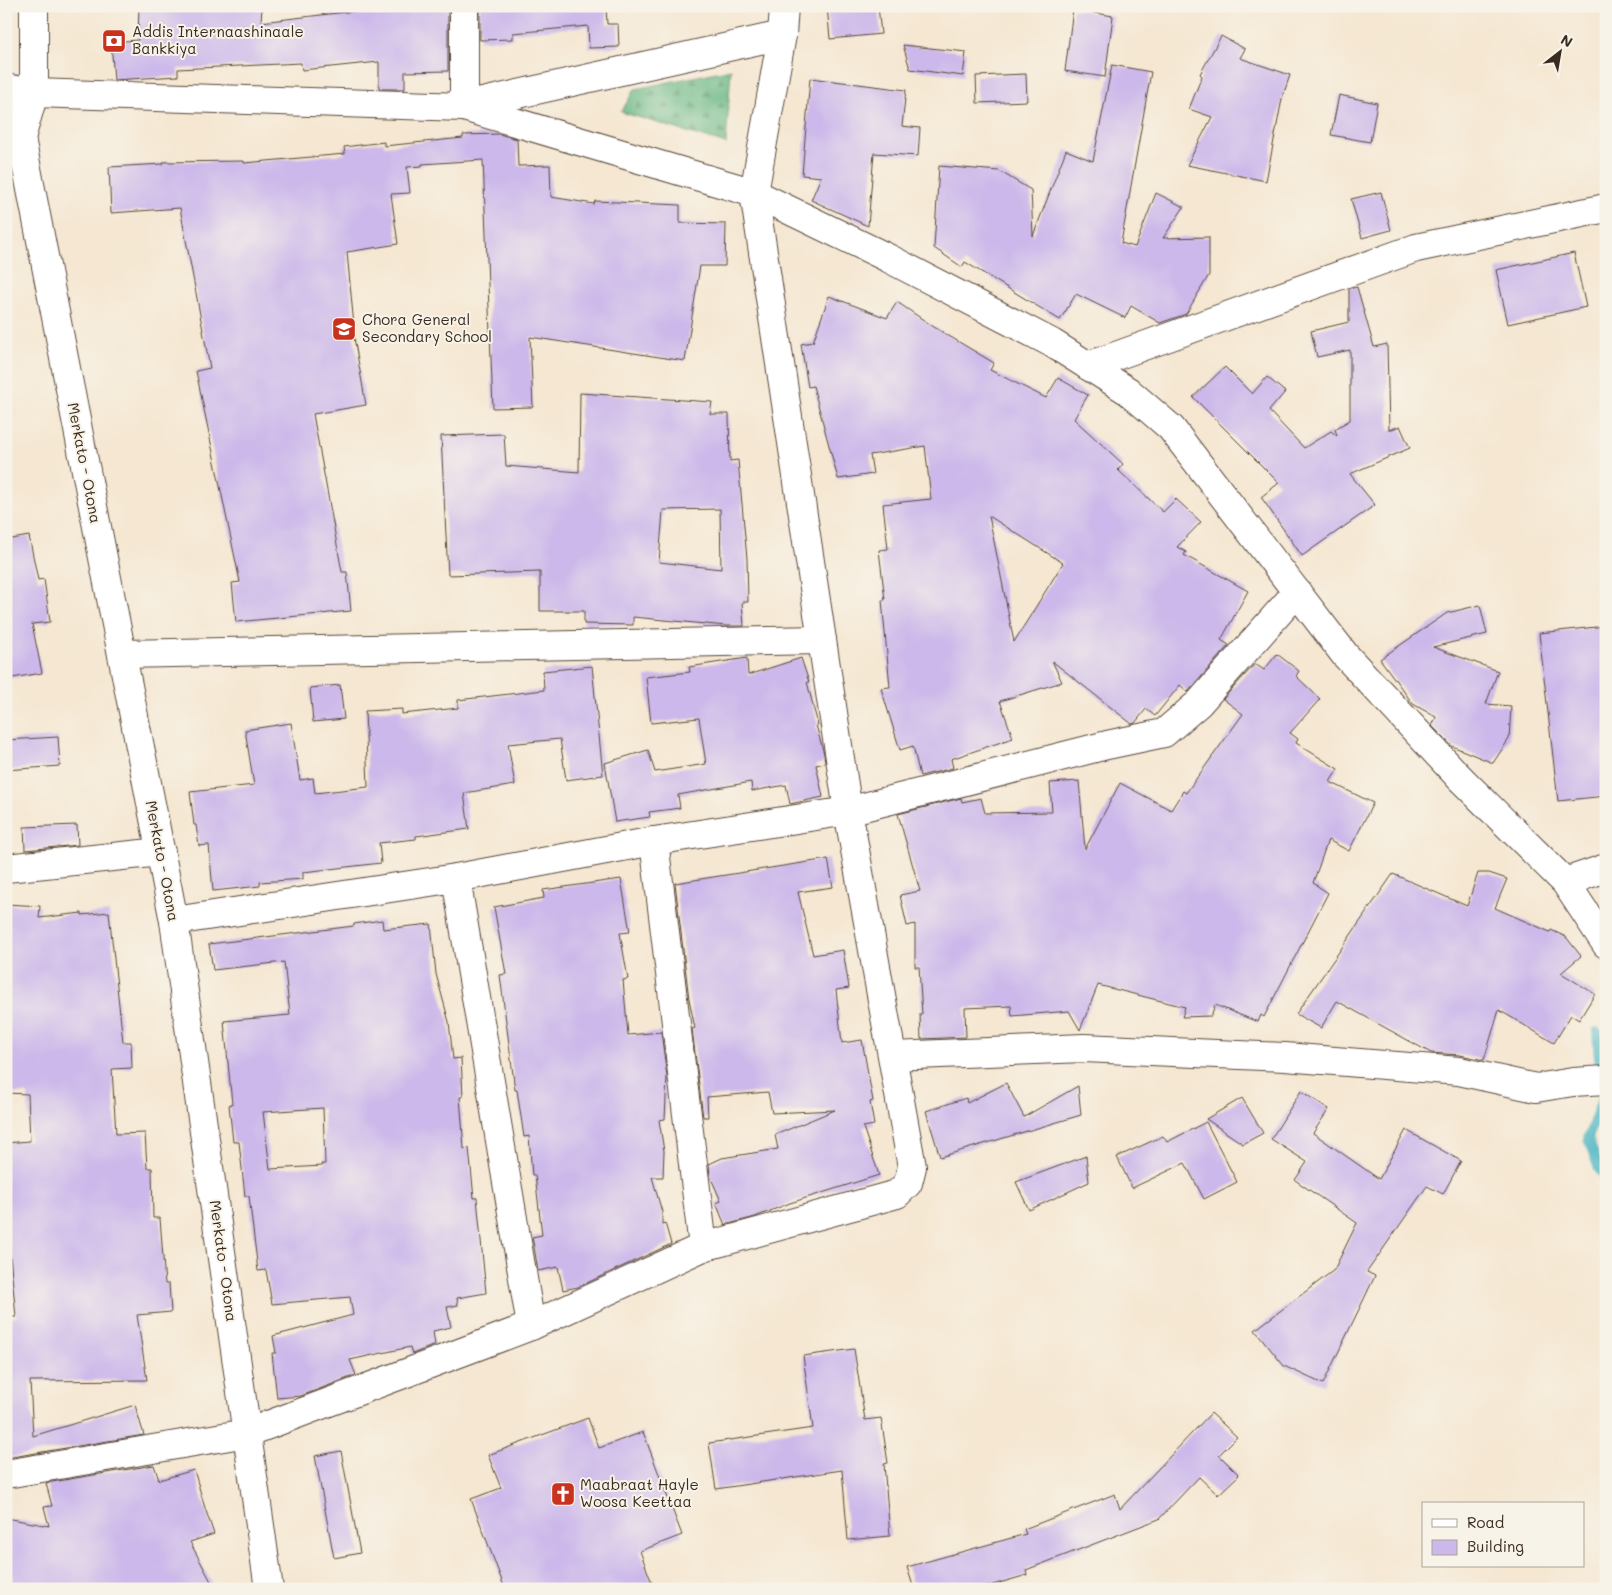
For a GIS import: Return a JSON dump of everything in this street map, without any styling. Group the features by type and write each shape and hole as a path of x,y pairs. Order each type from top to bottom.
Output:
{"street":[{"path":"21,138 34,93 34,6"},
{"path":"464,6 464,107"},
{"path":"6,1474 247,1434 531,1326 703,1247 897,1194 908,1184 912,1167 848,811 754,193 782,35 784,6"},
{"path":"6,88 34,93 464,107 782,35"},
{"path":"464,107 754,193 888,258 1052,344 1128,391 1171,428 1345,655 1460,778 1565,882 1606,944"},
{"path":"6,114 21,138"},
{"name":"Merkato - Otona","path":"21,138 174,920 268,1589"},
{"path":"1088,366 1416,248 1606,208"},
{"path":"174,920 456,878 654,841 848,811 1107,745 1164,733 1199,703 1297,592"},
{"path":"122,654 822,640"},
{"path":"654,841 703,1247"},
{"path":"6,868 161,852"},
{"path":"1565,882 1606,868"},
{"path":"456,878 531,1326"},
{"path":"893,1056 1084,1048 1285,1057 1459,1071 1536,1088 1573,1082 1606,1080"}],"green space":[{"path":"731,69 726,144 621,112 635,89"}],"building":[{"path":"139,6 262,6 261,22 355,11 354,6 448,6 448,71 405,72 405,89 379,89 379,62 302,70 301,63 178,69 178,76 114,80 111,42 138,40"},
{"path":"480,6 606,6 607,24 618,24 619,47 589,48 588,26 513,33 513,39 480,40"},
{"path":"827,6 878,6 881,34 830,39"},
{"path":"1073,9 1113,16 1105,77 1065,71"},
{"path":"1221,36 1245,49 1240,58 1290,75 1282,99 1266,181 1187,165 1212,117 1189,109 1202,76 1200,74"},
{"path":"903,45 966,52 963,76 910,69"},
{"path":"1112,65 1151,72 1121,243 1135,247 1156,193 1184,207 1163,238 1209,237 1209,275 1186,314 1160,323 1131,306 1125,318 1076,294 1060,320 965,262 962,267 934,248 939,166 999,171 1031,190 1033,236 1066,150 1093,161"},
{"path":"1026,74 1027,101 977,103 976,76"},
{"path":"810,78 906,90 902,126 920,128 918,156 874,153 868,226 811,200 821,177 802,175"},
{"path":"1339,95 1377,103 1370,142 1331,135"},
{"path":"499,134 517,139 518,166 550,165 551,197 594,204 595,201 680,205 680,223 726,224 725,266 700,266 685,361 530,337 533,407 493,408 483,160 422,164 422,166 407,167 410,193 391,194 398,244 347,252 354,326 352,326 366,405 313,414 342,572 347,572 351,611 236,622 232,583 240,582 196,371 210,368 180,208 111,213 109,167 163,164 163,162 244,161 244,163 345,154 344,147 384,142 384,146 463,138 463,135"},
{"path":"1381,192 1391,230 1362,238 1351,199"},
{"path":"1574,253 1586,307 1508,324 1496,270"},
{"path":"1357,287 1374,347 1387,344 1389,430 1400,426 1410,448 1350,474 1375,505 1302,556 1261,497 1279,483 1193,397 1225,367 1252,394 1267,377 1285,392 1269,411 1304,448 1331,431 1337,436 1335,429 1350,420 1350,350 1317,357 1311,331 1349,322 1349,289"},
{"path":"829,296 887,318 897,302 994,363 990,370 1046,398 1058,378 1088,395 1074,419 1123,464 1118,470 1163,512 1176,499 1201,522 1177,547 1186,552 1184,555 1248,591 1221,640 1229,645 1188,692 1180,685 1155,716 1146,709 1135,723 1132,724 1052,661 1062,682 1000,701 1013,738 951,759 953,768 920,776 913,746 900,750 881,688 890,687 882,600 885,600 879,550 888,549 883,504 931,499 925,446 870,455 873,474 838,479 813,386 808,387 801,344 813,342","holes":["989,516 1063,563 1014,642"]},
{"path":"580,393 712,402 710,414 729,414 730,461 738,460 747,559 748,602 742,602 744,626 633,617 633,625 584,624 584,611 540,611 540,572 448,575 441,436 504,434 506,466 579,472","holes":["720,509 721,569 659,562 663,510"]},
{"path":"29,536 38,580 44,579 50,622 32,624 42,673 6,679 6,540"},
{"path":"1480,605 1487,634 1433,647 1498,671 1486,704 1511,706 1509,739 1493,763 1452,746 1432,726 1436,717 1413,704 1380,659 1447,613"},
{"path":"1606,626 1606,796 1558,801 1539,633"},
{"path":"1277,654 1299,671 1296,676 1320,699 1290,733 1298,739 1296,743 1338,769 1330,782 1373,803 1349,851 1328,840 1313,883 1328,893 1264,1017 1261,1015 1258,1022 1215,1005 1211,1016 1182,1017 1185,1007 1098,985 1080,1030 1069,1011 1012,1016 1011,1006 965,1008 966,1037 921,1039 920,1014 922,1014 919,967 915,967 915,924 907,926 900,895 920,891 898,814 961,798 962,802 981,798 985,813 1052,812 1050,783 1079,781 1085,849 1120,783 1171,810 1183,791 1186,793 1243,714 1223,699 1255,664 1264,670"},
{"path":"747,658 748,675 801,658 809,682 807,682 824,754 825,763 816,765 823,797 790,804 786,785 752,791 751,782 678,795 680,808 649,812 650,817 615,822 605,763 648,750 655,772 706,764 699,718 651,723 646,677 690,672 689,667"},
{"path":"592,666 603,775 566,780 560,739 508,744 515,785 464,793 469,829 416,836 416,839 379,843 381,863 303,872 303,879 260,882 260,886 213,891 209,845 199,846 190,792 254,785 245,730 291,723 300,780 313,778 315,793 368,787 365,711 402,709 402,714 458,708 458,700 544,690 543,671"},
{"path":"340,685 344,719 313,722 310,688"},
{"path":"58,737 60,766 6,770 6,740"},
{"path":"77,825 78,845 25,850 24,827"},
{"path":"828,859 833,887 798,892 813,955 843,950 849,988 836,990 842,1043 862,1040 873,1101 870,1102 874,1125 863,1127 879,1175 790,1203 755,1217 725,1225 716,1203 721,1201 710,1176 709,1164 722,1158 778,1149 775,1135 835,1110 772,1113 768,1092 707,1097 708,1117 703,1117 692,1029 695,1028 689,999 675,883"},
{"path":"1478,873 1489,873 1507,879 1495,908 1566,937 1581,956 1561,973 1595,994 1579,1020 1571,1015 1554,1043 1499,1010 1484,1060 1460,1055 1431,1053 1337,1001 1321,1028 1296,1014 1393,874 1467,906"},
{"path":"621,879 630,932 620,933 628,979 623,980 628,1035 661,1032 667,1076 665,1119 659,1120 664,1151 663,1177 652,1177 662,1212 662,1224 665,1223 671,1244 578,1287 563,1290 558,1267 538,1271 532,1237 542,1235 535,1175 532,1175 529,1136 524,1137 517,1090 515,1090 500,975 506,974 494,907 544,898 543,890"},
{"path":"6,904 40,906 39,918 109,912 123,1042 131,1042 132,1068 112,1069 116,1134 145,1133 147,1168 152,1168 153,1218 160,1218 165,1284 169,1284 171,1312 137,1315 147,1380 30,1381 33,1436 135,1405 144,1435 6,1458 6,1317 16,1317 6,1214 6,1143 30,1141 28,1094 6,1093"},
{"path":"382,920 383,929 431,924 436,974 449,1022 453,1059 461,1058 463,1097 460,1097 464,1149 469,1148 474,1198 477,1198 486,1293 457,1298 458,1305 447,1307 451,1327 433,1331 435,1345 412,1354 410,1347 350,1360 356,1375 301,1396 277,1398 272,1353 276,1353 273,1336 353,1315 350,1297 272,1304 266,1270 258,1271 249,1196 245,1196 239,1142 233,1142 229,1105 232,1104 224,1021 290,1015 284,962 213,970 209,944 354,926 354,924","holes":["323,1108 325,1164 321,1164 322,1166 270,1169 263,1112"]},
{"path":"1006,1083 1024,1117 1078,1086 1081,1115 940,1157 926,1111 966,1098 967,1103"},
{"path":"1301,1091 1329,1109 1313,1133 1379,1179 1406,1130 1461,1161 1443,1194 1427,1186 1367,1272 1375,1276 1323,1384 1284,1366 1255,1330 1334,1270 1357,1223 1295,1180 1307,1162 1271,1139"},
{"path":"1242,1098 1263,1133 1243,1144 1206,1119"},
{"path":"1206,1122 1237,1182 1204,1199 1185,1163 1132,1188 1117,1157 1163,1136 1167,1142"},
{"path":"1086,1156 1089,1182 1029,1210 1016,1182"},
{"path":"854,1349 865,1420 881,1418 888,1463 884,1464 890,1536 848,1540 842,1470 716,1489 709,1443 813,1428 803,1356"},
{"path":"1211,1413 1237,1437 1219,1455 1239,1475 1218,1495 1199,1477 1159,1519 1026,1570 1027,1575 979,1589 914,1589 907,1567 1026,1534 1024,1529 1115,1494 1120,1509"},
{"path":"588,1418 599,1448 643,1432 682,1535 640,1551 654,1589 505,1589 471,1499 501,1488 488,1455"},
{"path":"341,1451 360,1553 334,1558 315,1456"},
{"path":"154,1465 159,1480 194,1470 214,1534 190,1542 215,1589 6,1589 6,1518 49,1526 44,1507 52,1506 46,1483"}],"waterway":[{"path":"1597,1032 1602,1099 1588,1138 1599,1169 1606,1178"}],"place":[{"name":"Addis Internaashinaale Bankkiya","path":"114,41"},
{"name":"Chora General Secondary School","path":"344,329"},
{"name":"Maabraat Hayle Woosa Keettaa","path":"563,1494"}]}
